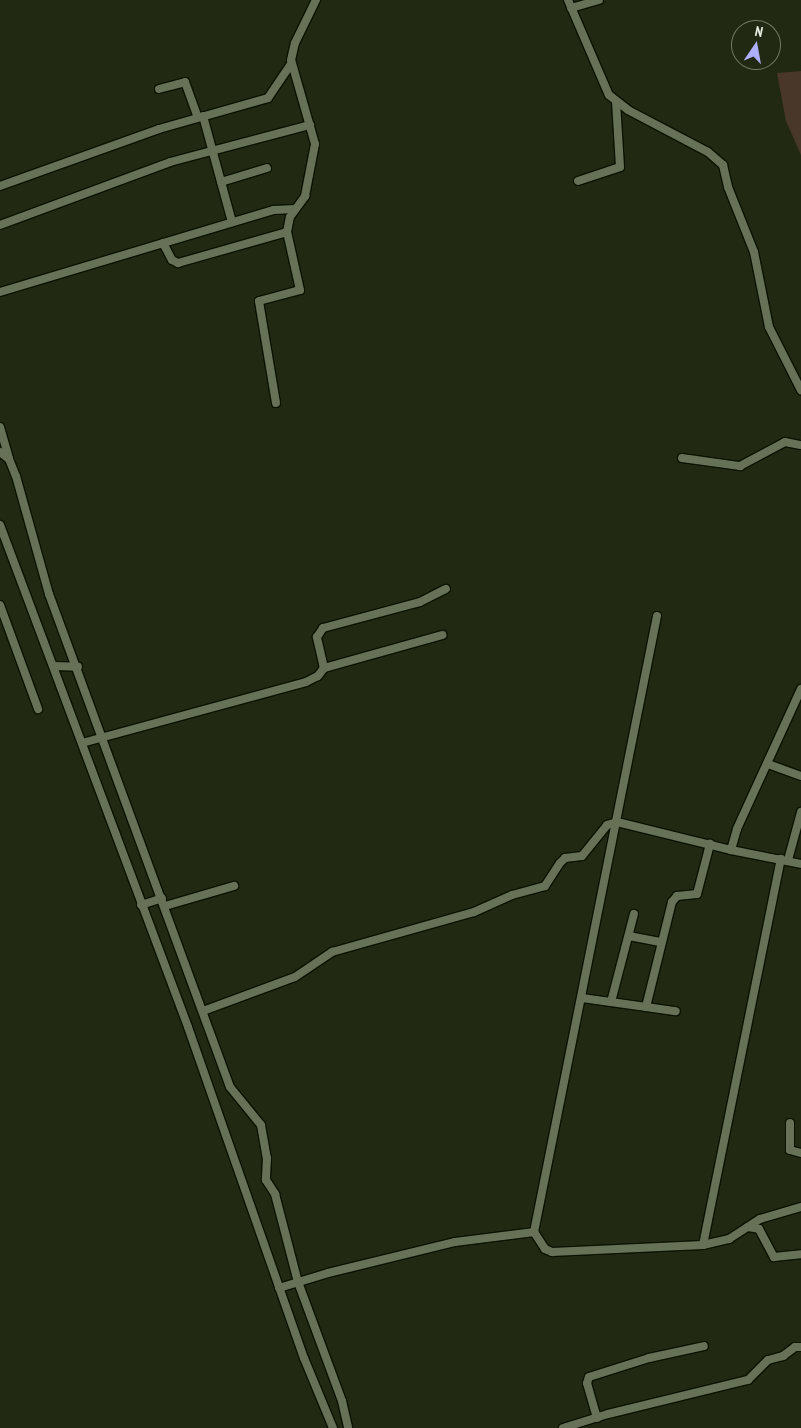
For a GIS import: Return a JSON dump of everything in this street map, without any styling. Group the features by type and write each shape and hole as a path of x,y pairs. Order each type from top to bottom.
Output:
{"street":[{"path":"0,186 201,117 271,96 291,64 294,43 316,0"},
{"path":"568,0 605,89 616,102 708,152 723,165 728,187 754,252 769,327 801,390"},
{"path":"571,8 599,0"},
{"path":"276,404 260,301 300,290 286,232 295,209 305,196 314,148 310,125 291,64"},
{"path":"159,89 185,82 201,117 232,222"},
{"path":"578,181 620,167 616,102"},
{"path":"0,226 140,172 212,150 310,125"},
{"path":"221,182 266,168"},
{"path":"0,292 274,210 295,209"},
{"path":"163,243 172,260 178,263 286,232"},
{"path":"0,427 49,594 104,737 165,906 176,945 233,1095 261,1125 267,1158 266,1180 275,1194 298,1282 342,1401 348,1428"},
{"path":"682,458 740,466 785,442 799,444 801,435"},
{"path":"0,452 9,459"},
{"path":"0,525 54,666 141,906 188,1027 279,1288 333,1428"},
{"path":"324,668 317,637 323,628 420,602 446,589"},
{"path":"0,604 38,709"},
{"path":"657,616 534,1232 545,1249 552,1252 703,1246 729,1238 760,1219 801,1207"},
{"path":"82,743 306,682 318,676 324,668 442,635"},
{"path":"54,666 78,667"},
{"path":"731,850 737,829 801,689"},
{"path":"768,764 801,776"},
{"path":"703,1246 784,860 801,812"},
{"path":"202,1011 294,977 332,952 474,912 512,895 545,886 565,858 582,856 601,829 617,822 731,850 801,864"},
{"path":"646,1007 674,897 695,896 699,891 710,844"},
{"path":"165,906 234,886"},
{"path":"141,906 162,898"},
{"path":"611,1002 634,914"},
{"path":"628,936 661,942"},
{"path":"582,998 676,1011"},
{"path":"790,1123 790,1150 801,1153"},
{"path":"760,1219 759,1230 772,1256 780,1258 801,1254"},
{"path":"748,1227 759,1230"},
{"path":"279,1288 455,1242 534,1232"},
{"path":"597,1418 587,1383 589,1377 649,1358 704,1346"},
{"path":"563,1428 748,1380 768,1360 785,1355 795,1347 801,1347"}],"shaded area":[{"path":"801,71 801,155 786,121 777,73"}]}
